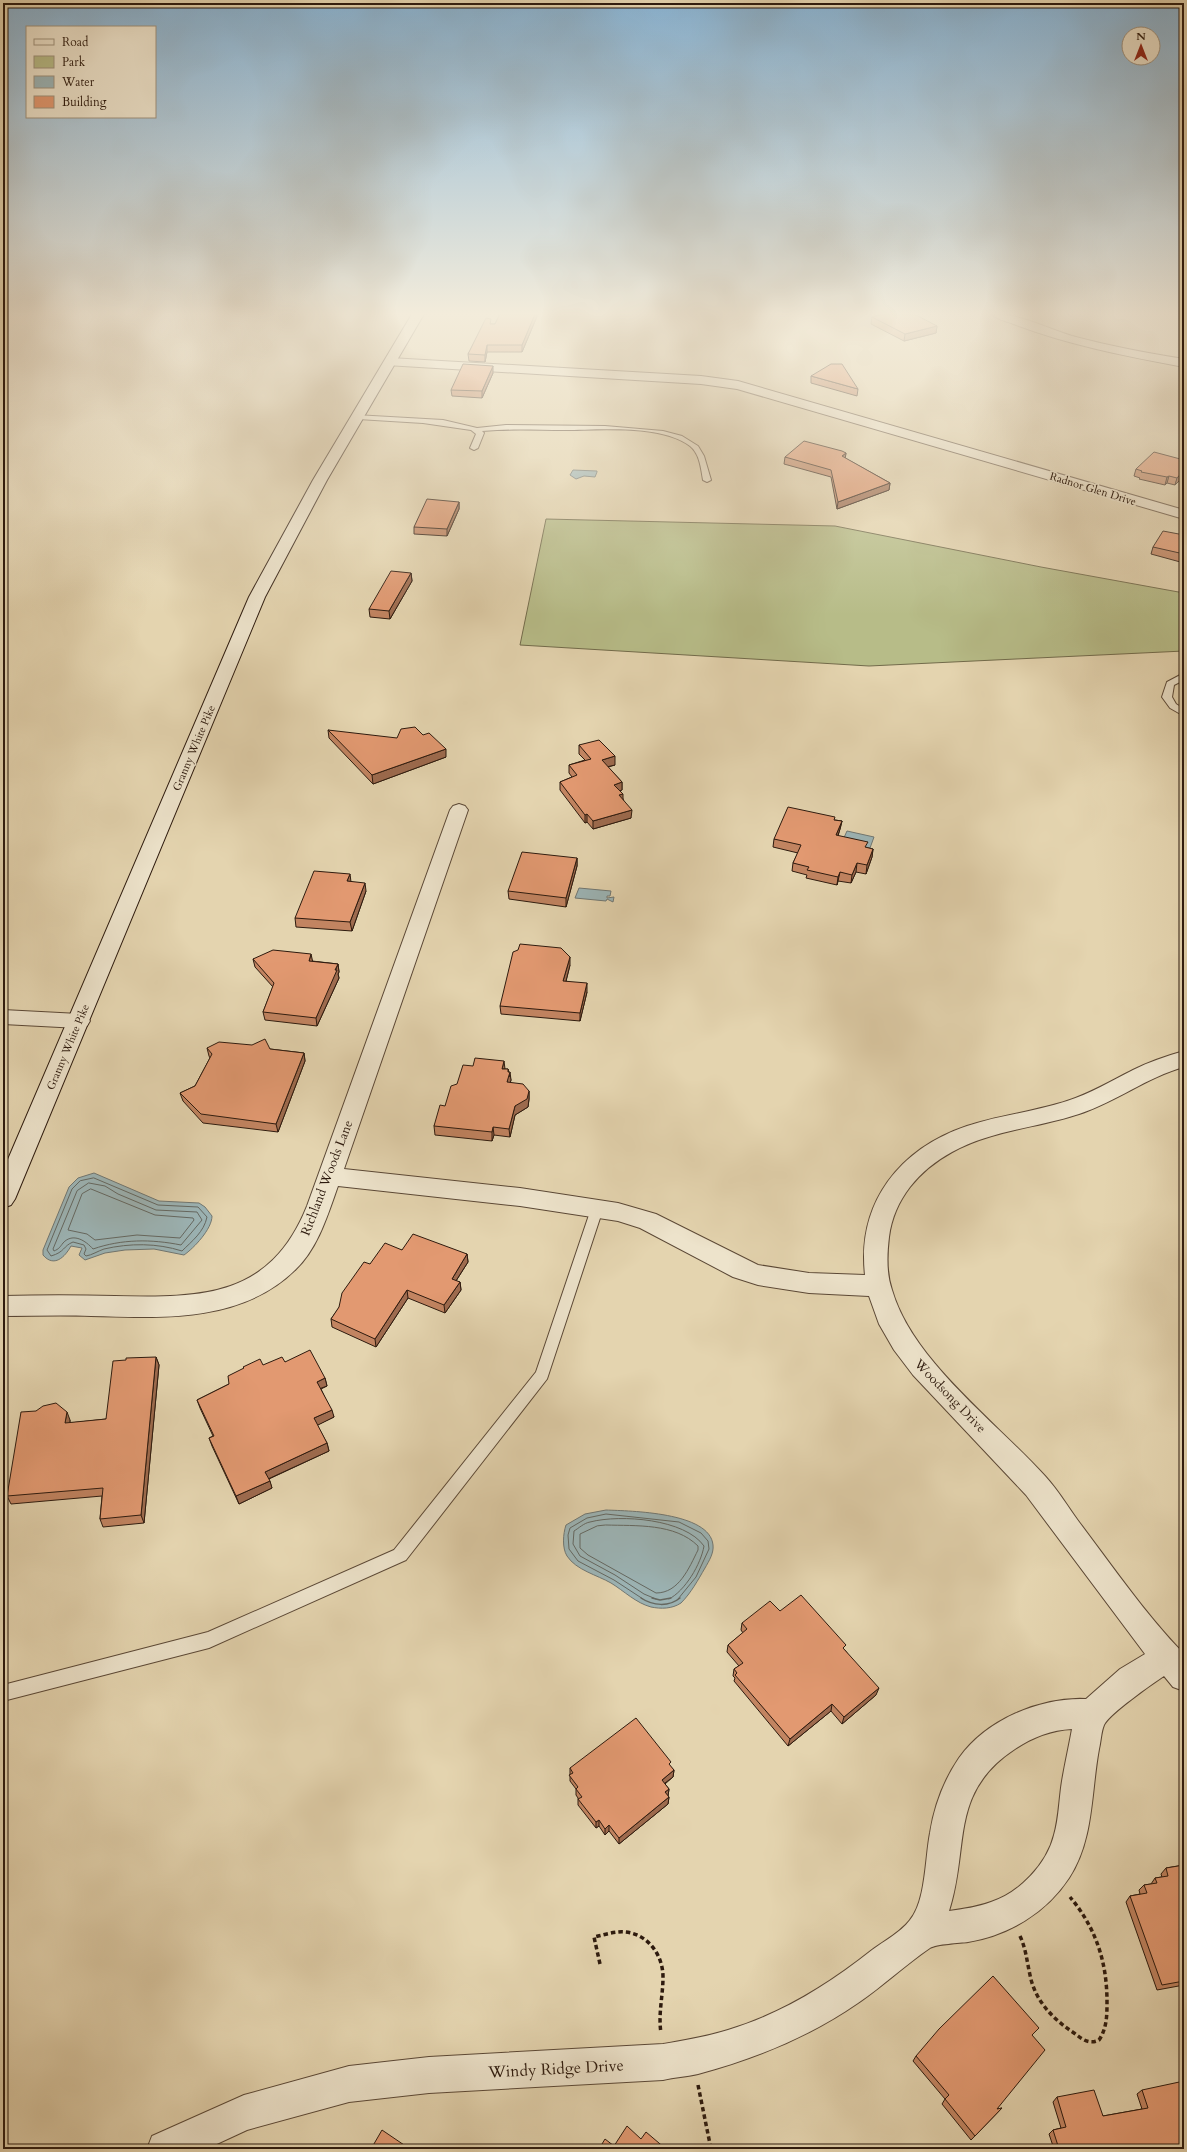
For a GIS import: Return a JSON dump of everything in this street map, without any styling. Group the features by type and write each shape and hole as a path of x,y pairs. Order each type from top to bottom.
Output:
{"street":[{"name":"Radnor Glen Drive","path":"839,414 1184,515"},
{"name":"Granny White Pike","path":"3,1199 257,597 314,491 358,417"},
{"name":"Richland Woods Lane","path":"3,1306 181,1306 214,1302 237,1296 270,1278 288,1261 296,1251 310,1224 330,1176 459,810"},
{"path":"3,1017 79,1020"},
{"name":"Woodsong Drive","path":"1175,1667 1133,1617 1040,1491 1008,1455 919,1364 894,1327 883,1304 875,1268 876,1244 881,1218 892,1193 901,1179 921,1161 957,1139 991,1128 1083,1106 1101,1098 1148,1071 1184,1059"},
{"path":"330,1176 520,1197 597,1209 648,1221 742,1270 758,1276 800,1283 878,1286"},
{"path":"924,1930 967,1926 1006,1914 1024,1902 1051,1877 1062,1858 1072,1827 1077,1786 1091,1715 1131,1680 1175,1667"},
{"name":"Windy Ridge Drive","path":"165,2149 244,2113 349,2084 429,2075 622,2066 679,2059 727,2049 791,2025 843,1994 924,1930 933,1911 938,1890 947,1822 956,1794 968,1770 982,1754 1020,1728 1061,1715 1091,1715"}],"lane":[{"path":"358,417 444,423 478,430 506,427 608,429 666,434 684,440 696,448 702,459 707,480"},
{"path":"474,448 479,435 478,430"},
{"path":"1184,676 1170,684 1167,697 1173,706 1184,713"},
{"path":"3,1693 209,1640 400,1555 542,1375 597,1209"}],"path":[{"path":"1006,1914 1024,1945 1034,1991 1042,2004 1060,2023 1084,2041 1091,2043 1099,2040 1105,2030 1107,2016 1106,1982 1102,1956 1093,1930 1079,1908 1051,1877"},
{"path":"600,1964 594,1937 623,1932 633,1934 643,1937 657,1952 663,1967 659,2011 679,2059 711,2149"}],"green space":[{"path":"546,519 835,526 1041,567 1184,593 1184,651 869,666 520,645"}],"water":[{"path":"573,470 597,472 595,477 584,476 576,479 570,475"},
{"path":"847,831 874,837 870,848 842,842"},
{"path":"579,888 611,891 610,896 607,896 607,898 614,897 613,902 607,899 606,901 575,898"},
{"path":"94,1173 159,1201 199,1203 205,1207 212,1216 209,1227 193,1248 184,1255 154,1249 125,1250 105,1253 85,1260 79,1255 82,1248 71,1246 66,1254 59,1260 51,1261 47,1259 43,1255 43,1250 69,1187 78,1178"},
{"path":"606,1510 632,1511 667,1516 684,1520 698,1526 709,1534 713,1545 711,1557 694,1586 681,1603 666,1608 651,1607 635,1600 611,1583 581,1569 571,1561 565,1553 564,1533 566,1525 585,1514"}],"building":[{"path":"804,441 842,451 846,453 842,456 890,483 838,502 831,470 785,457"},
{"path":"1154,452 1184,460 1184,470 1177,478 1141,472 1142,471 1136,469"},
{"path":"427,499 459,502 447,529 414,527"},
{"path":"1163,531 1184,535 1184,554 1153,547"},
{"path":"391,571 411,573 389,611 369,609"},
{"path":"415,727 423,735 429,733 446,749 372,775 328,730 397,738 401,729"},
{"path":"599,740 615,756 602,760 622,782 614,785 623,794 619,795 632,810 593,821 587,814 585,815 560,782 577,775 569,765 591,759 579,745"},
{"path":"788,807 835,817 834,820 842,821 836,835 868,842 865,847 873,849 867,865 857,863 852,875 840,872 838,877 807,870 809,867 793,863 801,845 774,839"},
{"path":"522,852 577,858 566,898 508,891"},
{"path":"314,871 350,874 347,881 365,883 350,922 295,918"},
{"path":"520,944 561,948 570,957 563,981 587,983 580,1013 500,1006 513,952 518,950"},
{"path":"273,950 311,954 309,961 338,964 335,970 337,970 316,1018 263,1012 274,983 253,959"},
{"path":"265,1039 270,1049 304,1053 276,1124 201,1114 180,1093 195,1086 212,1054 207,1048 219,1042 252,1045"},
{"path":"475,1058 504,1061 502,1069 508,1069 508,1072 510,1072 507,1082 523,1084 529,1091 527,1099 515,1106 509,1129 493,1127 492,1132 434,1126 440,1105 445,1106 451,1086 457,1084 463,1065 473,1066"},
{"path":"413,1234 467,1254 452,1279 460,1282 444,1305 407,1290 375,1339 331,1319 339,1307 342,1293 364,1262 370,1264 385,1243 402,1250"},
{"path":"310,1350 325,1378 317,1382 332,1410 314,1418 327,1443 265,1472 270,1481 236,1496 209,1438 214,1436 197,1400 229,1384 228,1376 260,1359 263,1365 282,1357 285,1362"},
{"path":"156,1357 141,1515 100,1519 103,1488 7,1496 21,1412 36,1411 43,1406 56,1403 67,1412 65,1423 106,1419 113,1361 126,1360 126,1358"},
{"path":"801,1595 846,1645 843,1648 879,1688 844,1717 832,1704 790,1739 735,1675 737,1673 734,1669 743,1663 728,1645 747,1629 742,1623 770,1601 780,1611"},
{"path":"636,1718 671,1762 669,1764 674,1770 662,1780 669,1789 665,1792 669,1797 619,1838 609,1825 605,1829 599,1820 596,1822 578,1799 582,1797 576,1789 578,1787 569,1775 573,1773 570,1768"},
{"path":"1184,1865 1184,1981 1162,1985 1130,1896 1147,1893 1144,1885 1157,1883 1155,1878 1168,1876 1166,1868"},
{"path":"993,1976 1039,2028 1032,2035 1045,2050 997,2109 1002,2108 975,2136 945,2099 949,2095 916,2056 939,2029"},
{"path":"1184,2081 1184,2149 1059,2149 1053,2130 1066,2127 1057,2097 1094,2090 1103,2116 1148,2108 1142,2090"},
{"path":"627,2126 641,2139 646,2132 666,2149 599,2149 605,2139 614,2146"},
{"path":"382,2130 410,2149 371,2149"},
{"path":"794,2146 851,2147 851,2149 770,2149 794,2148"}]}
